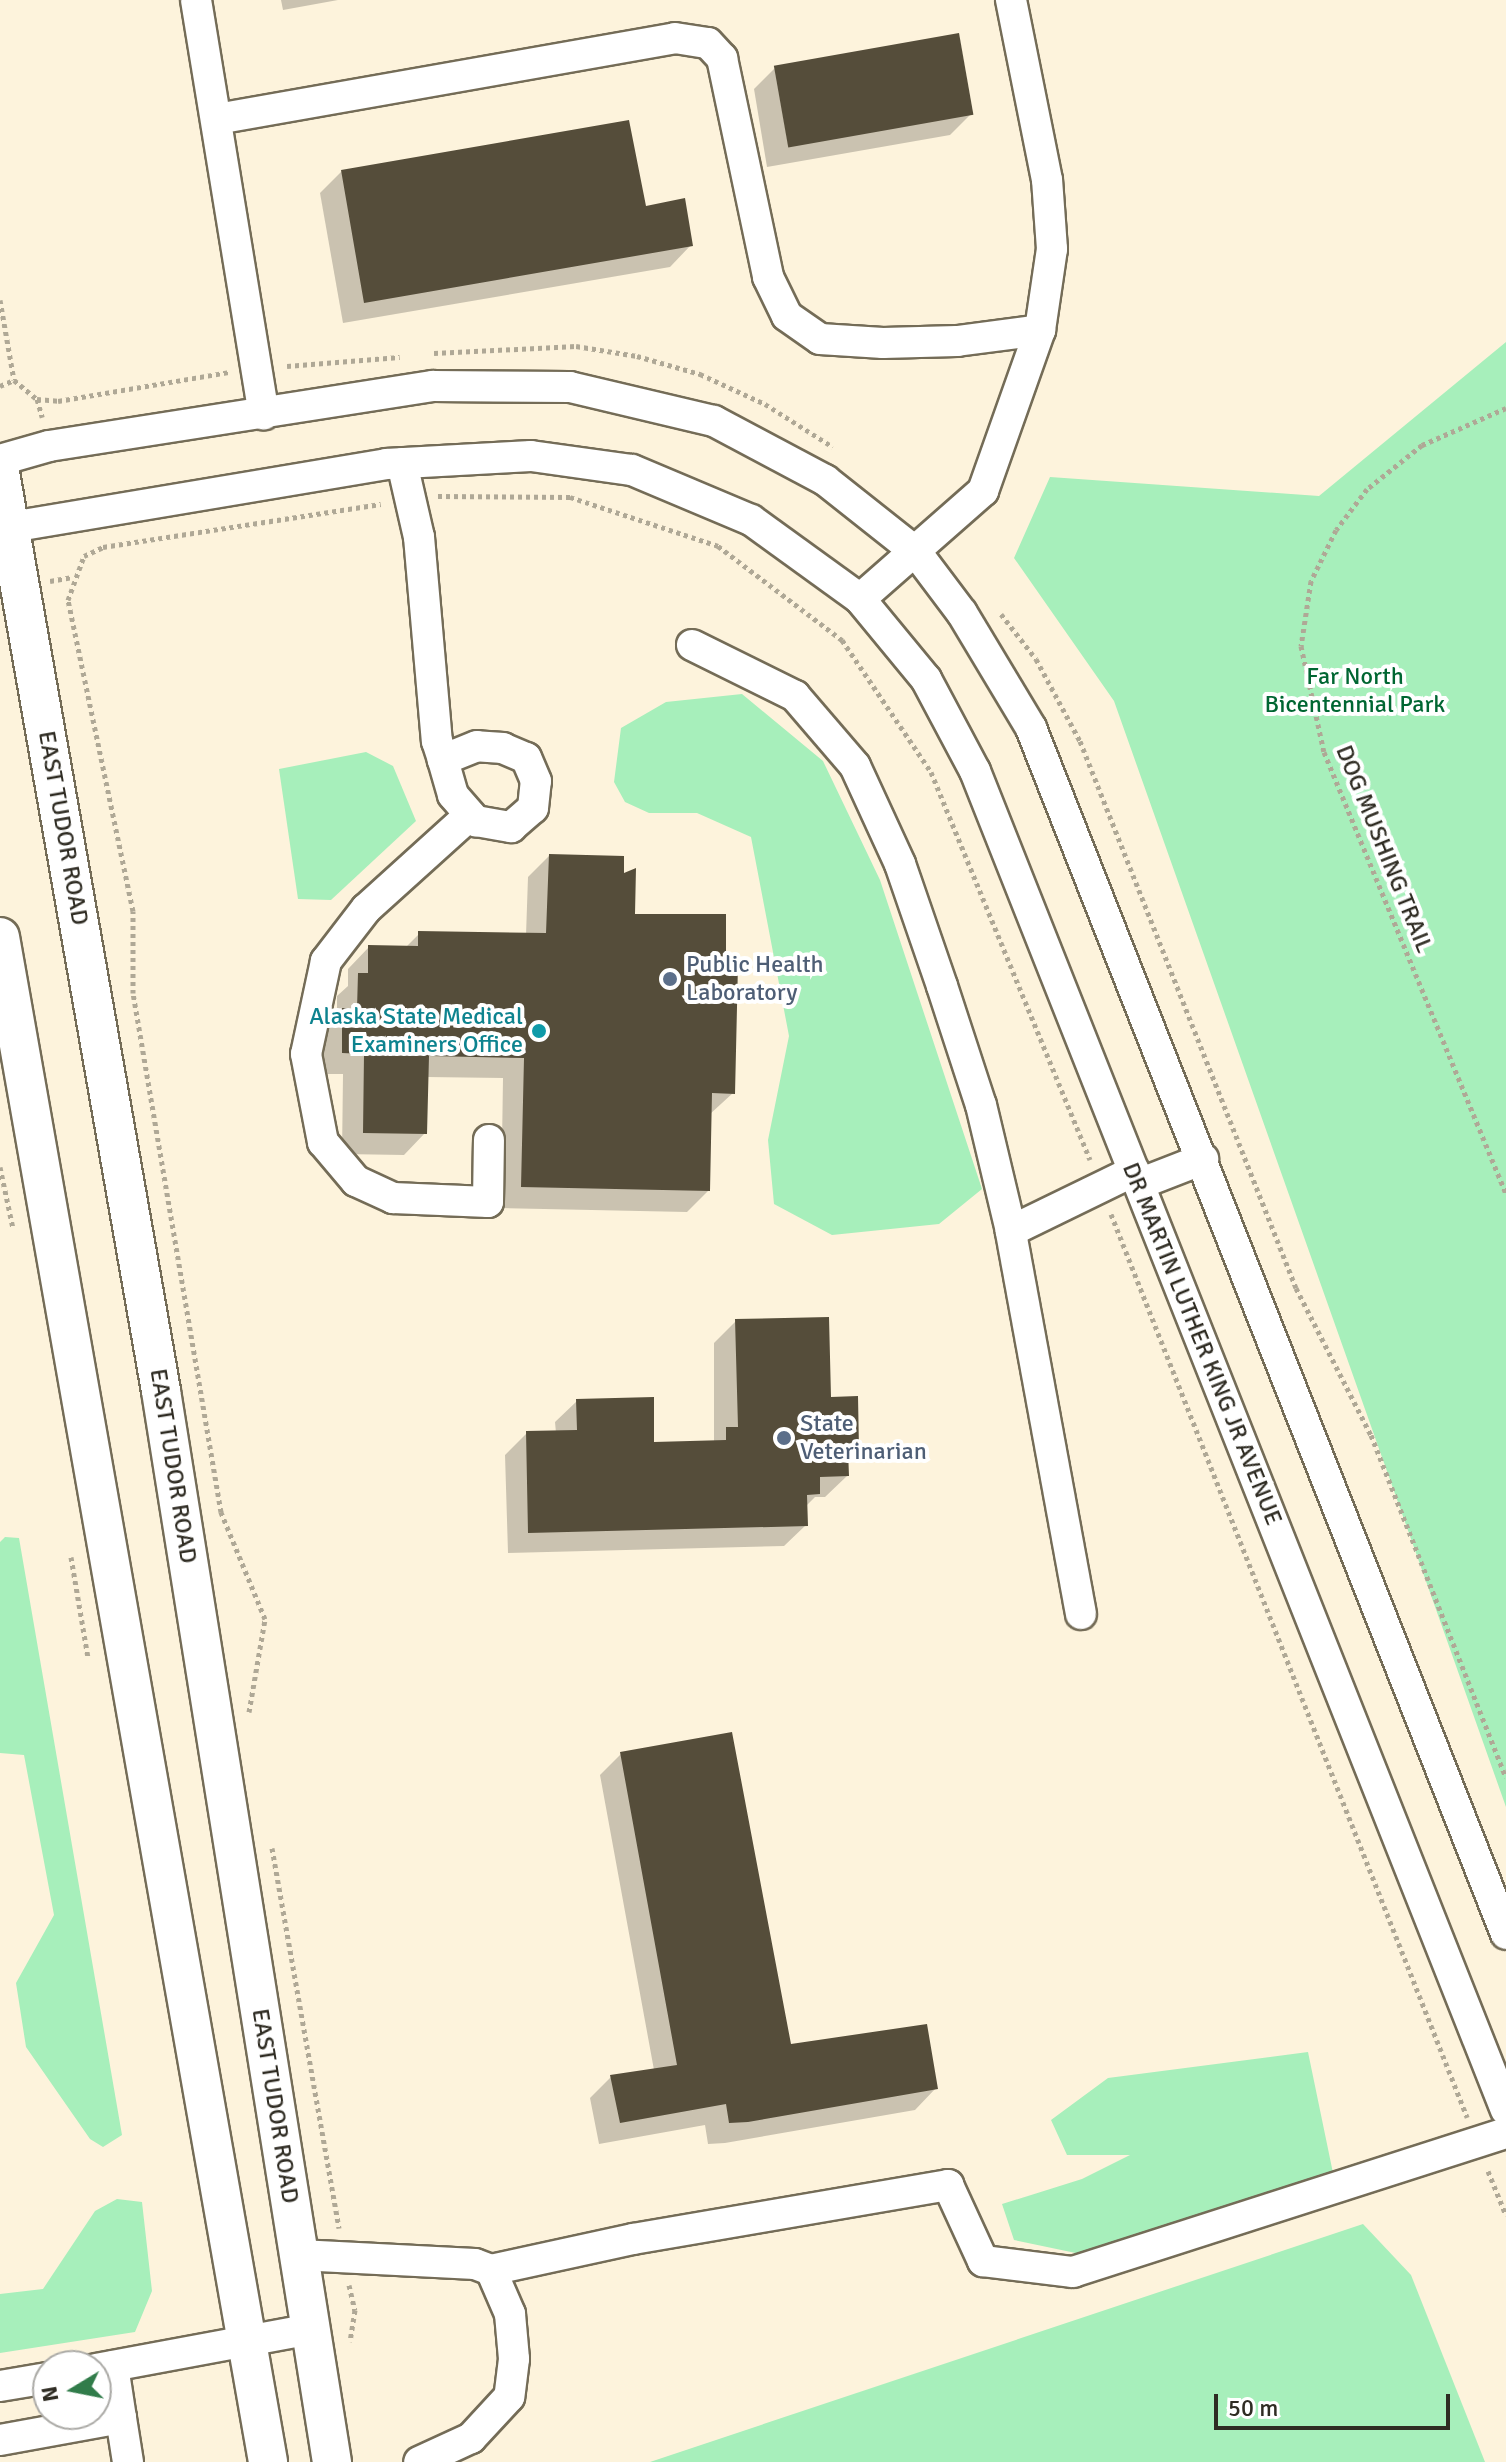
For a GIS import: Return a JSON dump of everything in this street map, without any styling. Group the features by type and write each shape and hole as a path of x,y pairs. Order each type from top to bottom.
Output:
{"main road":[{"name":"EAST TUDOR ROAD","path":"0,473 6,528 161,1391 332,2462"},
{"path":"0,937 268,2462"}],"street":[{"path":"196,0 264,414"},
{"path":"860,599 983,491 1040,330 1052,249 1047,180 1011,0"},
{"path":"217,119 675,38 708,43 722,58 768,277 787,316 820,339 883,343 957,341 1040,330"},
{"path":"0,460 49,446 433,386 570,387 714,421 825,480 916,552 962,613 1031,728 1506,1934"},
{"name":"DR MARTIN LUTHER KING JR AVENUE","path":"6,528 402,463 531,456 632,470 751,520 860,599 926,679 975,771 1506,2110"},
{"path":"402,463 419,537 428,676 443,760 453,795 476,821 511,827 533,808 536,781 526,758 503,748 477,746 443,760"},
{"path":"692,645 795,696 855,766 900,864 981,1105 1011,1231 1081,1614"},
{"path":"470,815 366,909 326,961 306,1054 323,1142 356,1181 393,1198 488,1202 489,1140"},
{"path":"1011,1231 1136,1178 1203,1159"},
{"path":"299,2255 475,2264 491,2270 633,2239 948,2185 983,2261 1073,2272 1506,2133"},
{"path":"419,2462 471,2438 509,2397 514,2359 510,2314 491,2270"},
{"path":"112,2366 311,2329"},
{"path":"0,2386 32,2381"},
{"path":"112,2391 121,2418 128,2462"},
{"path":"0,2440 121,2418"}],"path":[{"path":"0,300 14,380 37,399 58,401 257,369 409,357"},
{"path":"424,355 516,345 576,346 637,356 700,374 765,404 837,450"},
{"path":"0,386 14,380"},
{"name":"DOG MUSHING TRAIL","path":"1506,408 1422,445 1367,489 1336,530 1311,581 1301,646 1324,752 1506,1194"},
{"path":"73,577 68,600 133,911 133,993 221,1512 265,1619 249,1715"},
{"path":"999,610 1036,659 1080,741 1296,1288 1371,1435 1506,1777"},
{"path":"271,1839 355,2310 349,2350"}],"green space":[{"name":"Far North Bicentennial Park","path":"1506,342 1506,1807 1114,701 1014,558 1050,477 1319,496"},
{"path":"742,694 823,761 880,880 982,1189 939,1224 832,1235 774,1204 768,1140 789,1036 751,837 697,813 649,813 625,802 614,782 621,728 666,702"},
{"path":"366,752 393,766 416,821 331,900 298,899 279,769"},
{"path":"5,1537 19,1538 122,2135 103,2147 90,2139 26,2047 16,1983 54,1915 24,1755 0,1753 0,1542"},
{"path":"1308,2052 1333,2173 1090,2256 1014,2240 1002,2204 1082,2179 1130,2155 1067,2155 1051,2120 1108,2078"},
{"path":"117,2199 142,2202 152,2291 135,2332 0,2353 0,2294 43,2289 95,2211"},
{"path":"1363,2224 1411,2275 1485,2462 650,2462"}],"building":[{"path":"959,33 973,115 788,147 774,66"},
{"path":"629,120 646,206 685,198 693,246 364,303 341,170"},
{"name":"Alaska State Medical Examiners Office","path":"549,854 624,856 624,873 636,868 635,914 726,914 726,959 738,964 735,1094 712,1093 710,1191 521,1187 524,1058 429,1056 427,1134 363,1133 364,1054 342,1053 342,1008 357,1009 358,973 368,973 368,945 418,946 418,931 546,933"},
{"path":"829,1317 831,1397 858,1396 859,1450 848,1450 849,1476 820,1477 820,1494 807,1495 808,1526 528,1533 526,1431 577,1430 576,1399 654,1397 654,1442 726,1440 726,1427 738,1427 735,1319"},
{"path":"732,1732 791,2044 927,2024 938,2089 748,2122 729,2123 726,2104 620,2123 610,2075 677,2065 620,1752"}],"place":[{"name":"Public Health Laboratory","path":"670,979"},
{"name":"Alaska State Medical Examiners Office","path":"539,1031"},
{"name":"State Veterinarian","path":"784,1438"}]}
